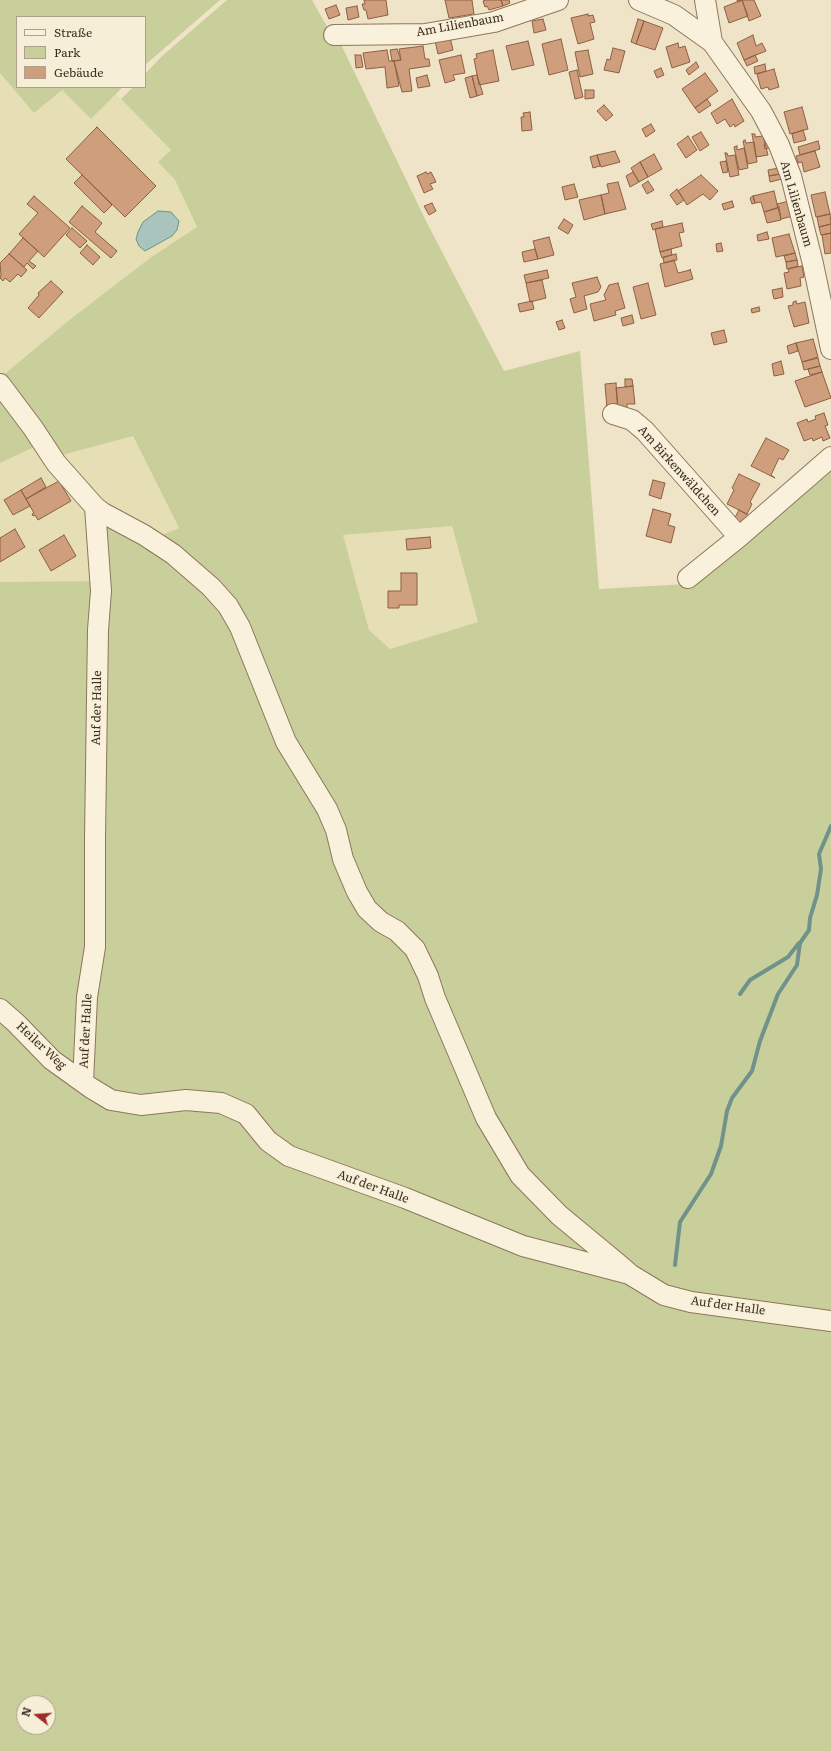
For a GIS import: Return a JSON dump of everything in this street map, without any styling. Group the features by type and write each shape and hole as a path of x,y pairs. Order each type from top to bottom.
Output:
{"street":[{"name":"Am Lilienbaum","path":"334,35 425,34 494,22 558,0"},
{"name":"Am Lilienbaum","path":"639,0 674,15 712,42 761,112 779,145 793,183 813,264 831,349"},
{"path":"705,0 712,42"},
{"name":"Auf der Halle","path":"0,384 33,428 56,463 102,513 144,535 173,554 211,587 228,606 240,627 286,742 327,809 336,830 343,859 357,892 367,909 381,922 397,931 415,949 428,976 438,1004 486,1118 520,1175 559,1215 631,1275 664,1295 691,1302 831,1321"},
{"name":"Am Birkenwäldchen","path":"613,414 632,420 645,431 739,537"},
{"path":"688,578 739,537 831,458"},
{"name":"Auf der Halle","path":"95,506 101,590 98,630 95,947 87,997 83,1082 111,1100 142,1105 186,1100 221,1103 246,1114 268,1140 289,1156 405,1198 523,1246 631,1275"},
{"name":"Heiler Weg","path":"0,1009 52,1060 83,1082"}],"shaded area":[{"path":"0,73 34,112 62,90 91,119 116,94 171,150 158,162 175,180 197,227 150,258 68,321 1,377 0,376"},
{"path":"133,436 179,528 155,538 97,581 0,582 0,463 41,444 51,458"},
{"path":"452,526 478,622 390,649 369,630 343,535"}],"green space":[{"path":"0,0 220,0 146,64 146,16 16,16 16,88 122,88 91,119 62,90 34,113 0,73"},
{"path":"227,0 312,0 333,37 337,36 426,221 504,371 580,351 599,589 686,584 831,460 831,1751 0,1751 0,582 97,581 92,630 93,915 90,973 95,972 98,945 101,629 104,572 99,527 106,519 139,535 165,552 210,588 226,607 244,645 272,717 302,779 275,714 249,643 233,611 213,584 155,538 179,528 133,436 55,457 37,428 1,377 68,321 150,258 197,227 175,180 158,162 171,150 121,99 132,88 146,88 146,73 161,57","holes":["452,526 478,622 390,649 369,630 343,535"]},
{"path":"0,388 41,444 0,463"}],"water":[{"path":"158,211 171,212 179,221 177,230 172,236 145,251 139,246 136,239 138,232 143,222"}],"building":[{"path":"364,0 386,0 388,15 368,19 366,10 364,10 362,4 365,4"},
{"path":"445,0 472,0 474,14 449,18"},
{"path":"501,0 503,6 489,10 487,6 485,7 483,1"},
{"path":"501,0 509,0 510,3 503,6"},
{"path":"742,0 754,0 761,16 749,21"},
{"path":"742,0 748,16 729,23 724,7"},
{"path":"336,5 340,15 329,19 325,9"},
{"path":"357,6 359,17 348,20 346,8"},
{"path":"588,14 588,16 593,15 595,22 590,23 594,39 578,44 571,18"},
{"path":"543,19 546,30 534,33 532,21"},
{"path":"638,19 644,21 636,44 631,42"},
{"path":"644,21 663,28 655,50 636,44"},
{"path":"753,35 756,46 762,43 766,51 744,60 737,43"},
{"path":"450,37 453,50 438,54 435,41"},
{"path":"561,39 568,70 549,75 542,44"},
{"path":"528,41 534,65 512,70 506,46"},
{"path":"678,43 679,48 685,46 690,62 672,68 666,47"},
{"path":"423,46 425,59 429,59 430,66 409,69 412,91 402,92 394,61 401,60 399,49"},
{"path":"613,48 625,51 619,73 604,70 607,59 610,60"},
{"path":"397,49 401,60 392,61 390,50"},
{"path":"387,50 389,61 394,61 399,86 387,88 385,67 366,69 363,53"},
{"path":"493,50 499,81 479,85 474,59 477,58 476,54"},
{"path":"588,50 593,74 580,77 575,52"},
{"path":"355,55 361,55 363,67 356,68"},
{"path":"461,55 465,73 453,75 455,80 445,83 439,60"},
{"path":"755,55 758,61 747,66 744,60"},
{"path":"696,62 699,67 689,75 686,70"},
{"path":"765,64 766,71 755,74 754,67"},
{"path":"661,68 664,75 657,78 654,71"},
{"path":"774,69 779,87 769,90 768,87 761,89 757,74"},
{"path":"577,70 583,97 575,99 569,72"},
{"path":"705,73 718,91 695,108 682,89"},
{"path":"427,75 430,86 418,88 416,78"},
{"path":"477,75 483,94 477,96 472,76"},
{"path":"472,76 477,96 470,98 465,78"},
{"path":"585,90 594,90 594,98 585,99"},
{"path":"707,99 711,105 699,113 695,108"},
{"path":"732,99 744,121 735,127 734,124 730,127 725,119 717,124 711,113"},
{"path":"604,105 613,115 606,121 597,111"},
{"path":"802,107 808,129 790,134 784,112"},
{"path":"530,112 532,130 522,131 521,117 524,117 523,113"},
{"path":"651,124 655,131 646,137 642,129"},
{"path":"97,127 156,186 125,217 66,159"},
{"path":"803,130 806,140 794,143 792,134"},
{"path":"701,132 709,145 700,151 692,137"},
{"path":"752,134 755,134 755,137 763,136 768,155 756,157"},
{"path":"688,136 697,150 686,158 677,144"},
{"path":"745,140 746,143 754,142 757,162 748,164 743,141"},
{"path":"818,141 820,149 800,155 798,147"},
{"path":"768,143 769,148 765,149 764,144"},
{"path":"737,146 737,150 744,148 748,168 739,170 734,147"},
{"path":"615,151 620,162 601,167 597,155"},
{"path":"815,151 820,167 804,172 802,162 798,163 796,156"},
{"path":"725,153 727,153 728,156 735,155 739,175 730,177"},
{"path":"654,154 662,169 648,177 640,162"},
{"path":"597,155 600,166 593,168 590,157"},
{"path":"726,161 728,172 723,173 720,162"},
{"path":"640,162 648,177 639,182 631,168"},
{"path":"779,168 780,174 769,176 768,170"},
{"path":"426,172 427,174 431,172 436,182 430,184 433,189 424,193 417,176"},
{"path":"633,172 639,182 630,187 626,176"},
{"path":"780,174 782,179 770,182 769,176"},
{"path":"82,175 112,205 104,213 74,183"},
{"path":"701,175 718,191 710,200 703,194 687,205 678,191"},
{"path":"648,181 654,190 647,194 642,185"},
{"path":"618,182 626,209 605,214 601,195 609,193 607,184"},
{"path":"574,184 578,197 565,200 562,187"},
{"path":"677,189 684,200 677,205 670,195"},
{"path":"774,191 778,208 764,212 761,202 755,203 753,196"},
{"path":"825,192 830,214 816,217 811,195"},
{"path":"601,195 605,214 584,220 579,200"},
{"path":"34,196 70,228 44,257 19,234 38,213 27,204"},
{"path":"753,196 755,203 752,204 750,198"},
{"path":"732,201 734,207 724,210 722,204"},
{"path":"789,201 793,216 781,219 777,204"},
{"path":"432,203 436,211 429,215 424,206"},
{"path":"82,206 102,223 95,232 117,251 111,258 69,222"},
{"path":"779,207 781,220 767,223 764,212"},
{"path":"830,214 831,224 819,227 817,217"},
{"path":"564,219 573,225 568,234 558,228"},
{"path":"662,221 663,227 653,230 651,224"},
{"path":"682,223 684,232 679,233 682,246 660,252 655,229"},
{"path":"831,224 831,233 821,235 819,227"},
{"path":"72,228 87,241 80,248 66,235"},
{"path":"767,232 769,239 758,241 757,235"},
{"path":"831,233 831,253 825,254 822,235"},
{"path":"789,234 795,253 776,257 772,238"},
{"path":"549,237 554,255 538,259 533,241"},
{"path":"23,238 38,251 29,261 36,266 33,269 27,263 24,267 9,254"},
{"path":"721,243 723,251 717,252 716,244"},
{"path":"87,245 100,257 93,265 80,253"},
{"path":"535,249 538,259 524,262 522,252"},
{"path":"671,249 672,255 662,258 660,252"},
{"path":"795,253 797,260 786,262 784,256"},
{"path":"9,254 27,270 21,277 18,274 10,282 5,278 3,281 0,278 0,263"},
{"path":"676,254 677,260 664,263 663,257"},
{"path":"674,260 678,273 690,269 693,279 665,287 660,264"},
{"path":"797,260 798,266 787,269 786,262"},
{"path":"802,266 804,277 800,278 801,286 787,289 784,273 789,272 788,269"},
{"path":"547,270 549,278 526,283 524,275"},
{"path":"597,277 601,287 598,292 584,296 587,309 574,313 570,299 576,297 572,283"},
{"path":"542,280 546,298 530,302 526,283"},
{"path":"51,281 63,292 39,318 28,308 39,295 38,293"},
{"path":"618,283 625,308 615,311 616,315 594,321 590,304 606,300 604,295 609,285"},
{"path":"648,283 656,315 641,319 633,287"},
{"path":"782,288 783,297 774,299 772,290"},
{"path":"532,301 534,309 520,312 518,304"},
{"path":"796,301 797,304 805,302 809,323 794,327 788,306 793,305 793,302"},
{"path":"759,307 760,311 752,313 751,309"},
{"path":"632,315 634,323 623,326 621,318"},
{"path":"562,320 565,328 559,330 556,322"},
{"path":"724,330 727,342 714,345 711,333"},
{"path":"813,339 818,357 802,362 796,343"},
{"path":"796,343 798,351 789,354 787,346"},
{"path":"818,358 820,366 804,370 802,362"},
{"path":"781,361 784,374 774,376 772,364"},
{"path":"820,366 822,372 810,375 808,369"},
{"path":"822,372 831,398 805,407 795,381"},
{"path":"625,379 632,379 633,386 625,387"},
{"path":"616,383 618,408 607,409 605,384"},
{"path":"633,386 635,404 627,404 627,409 618,410 616,388"},
{"path":"824,413 828,425 825,426 830,438 823,441 822,437 813,441 812,438 804,441 797,423 807,419 808,422 816,419 815,416"},
{"path":"766,438 789,450 783,460 779,458 771,475 775,478 751,466"},
{"path":"739,474 760,484 750,502 752,504 747,514 727,504 734,490 732,488"},
{"path":"41,478 46,487 26,499 21,490"},
{"path":"653,480 665,483 661,499 649,495"},
{"path":"59,481 71,501 38,520 35,515 33,516 32,514 34,513 26,499"},
{"path":"21,490 30,506 13,515 4,500"},
{"path":"653,509 671,514 668,525 675,527 671,543 646,536"},
{"path":"739,510 751,517 745,529 732,523"},
{"path":"15,529 25,547 0,562 0,538"},
{"path":"64,535 76,556 51,571 39,550"},
{"path":"430,537 431,548 407,550 406,539"},
{"path":"401,573 417,573 417,605 399,605 399,608 388,608 388,591 401,591"}],"waterway":[{"path":"675,1265 680,1222 711,1174 721,1146 727,1111 732,1098 752,1071 760,1041 778,994 797,965 800,943 809,930 810,918 817,895 821,869 819,854 831,826"},
{"path":"740,994 750,980 788,957 799,943"}]}
